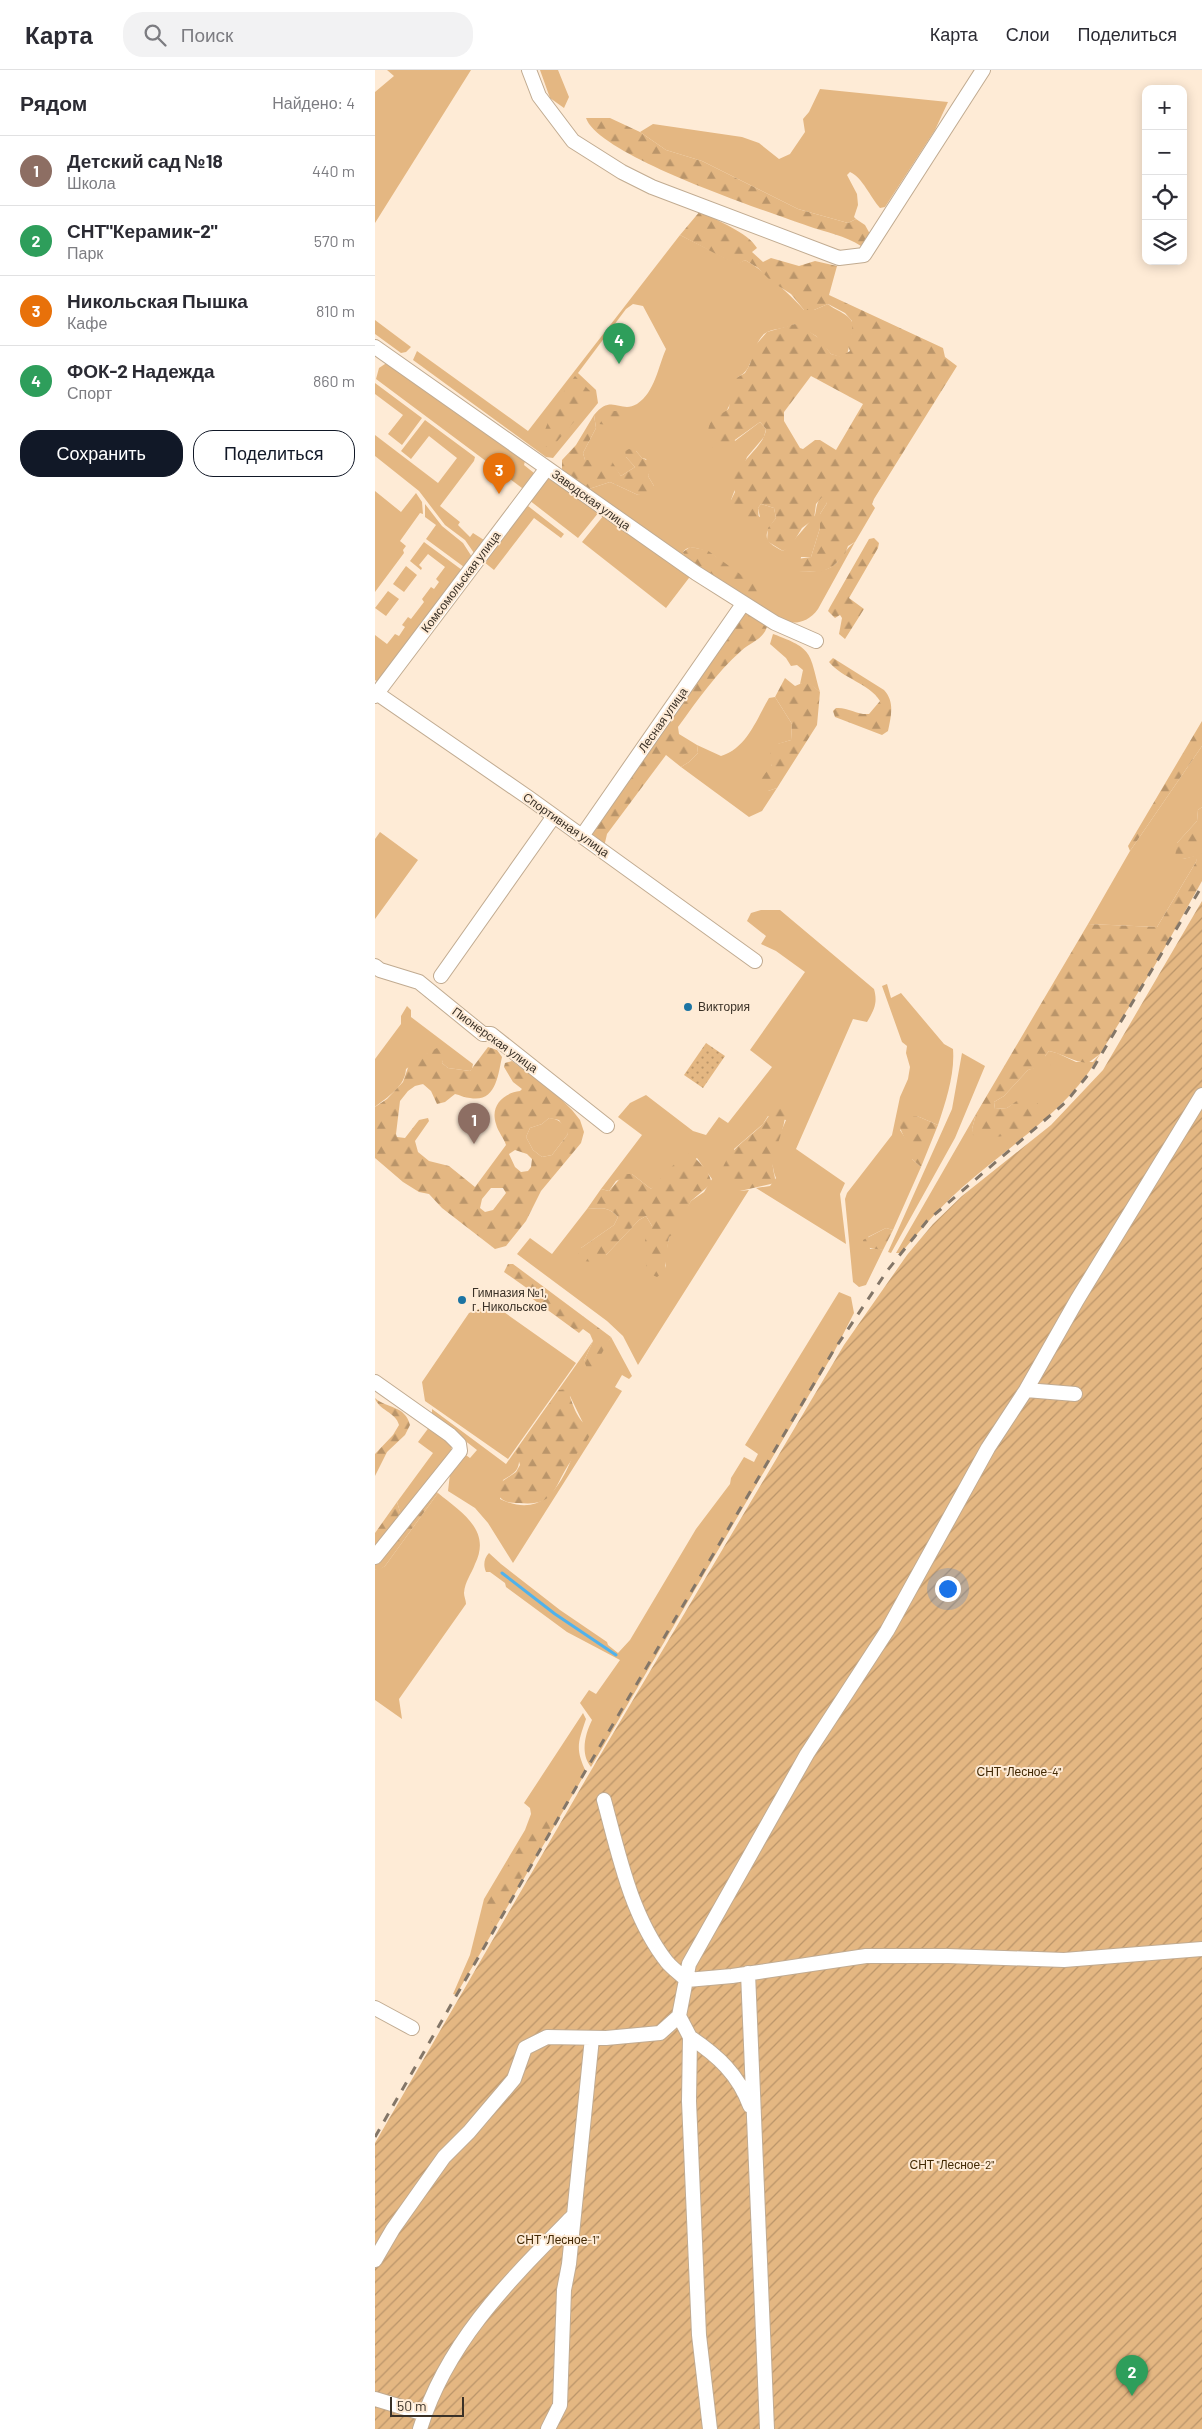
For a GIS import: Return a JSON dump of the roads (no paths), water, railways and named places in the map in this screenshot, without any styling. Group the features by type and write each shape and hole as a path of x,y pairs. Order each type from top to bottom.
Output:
{"street":[{"path":"529,70 539,96 560,127 573,141 602,160 653,187 839,258 864,255 983,70"},
{"name":"Заводская улица","path":"375,347 638,534 743,604 775,623 816,641"},
{"name":"Комсомольская улица","path":"376,694 547,468"},
{"name":"Лесная улица","path":"581,836 743,604"},
{"name":"Спортивная улица","path":"376,694 555,816 755,960"},
{"path":"441,976 555,816"},
{"name":"Пионерская улица","path":"375,966 380,970 419,982 483,1034 491,1034 607,1126"},
{"path":"375,2260 393,2229 444,2157 469,2132 514,2079 525,2048 547,2038 592,2038 660,2033 679,2016 689,1964 807,1754 887,1632 987,1448 1026,1390 1077,1300 1202,1095"},
{"path":"375,1382 450,1435 459,1444 460,1451 375,1557"},
{"path":"1026,1390 1075,1394"},
{"path":"604,1800 627,1882 651,1937 668,1963 687,1980 748,1974 866,1956 948,1956 1064,1960 1202,1949"},
{"path":"748,1974 767,2429"},
{"path":"375,2008 412,2028"},
{"path":"679,2016 690,2037 718,2056 744,2090 754,2116"},
{"path":"690,2037 689,2110 697,2307 710,2429"},
{"path":"548,2429 560,2405 564,2290 569,2264 592,2038"},
{"path":"420,2429 447,2364 469,2329 520,2269 573,2216"},
{"path":"375,2399 425,2414"}],"waterway":[{"path":"502,1573 555,1614 616,1655"}],"railway":[{"path":"375,2137 586,1770 832,1353 887,1271 927,1221 1066,1102 1092,1070 1202,886"}],"place":[{"name":"ФОК-2 Надежда","path":"619,364"},
{"name":"Никольская Пышка","path":"499,494"},
{"name":"Виктория","path":"688,1007"},
{"name":"Детский сад №18","path":"474,1144"},
{"name":"Гимназия №1, г. Никольское","path":"462,1300"},
{"name":"СНТ\"Керамик-2\"","path":"1132,2396"}],"park label":[{"name":"СНТ \"Лесное-4\"","path":"1019,1772"},
{"name":"СНТ \"Лесное-2\"","path":"952,2165"},
{"name":"СНТ \"Лесное-1\"","path":"558,2240"}]}
